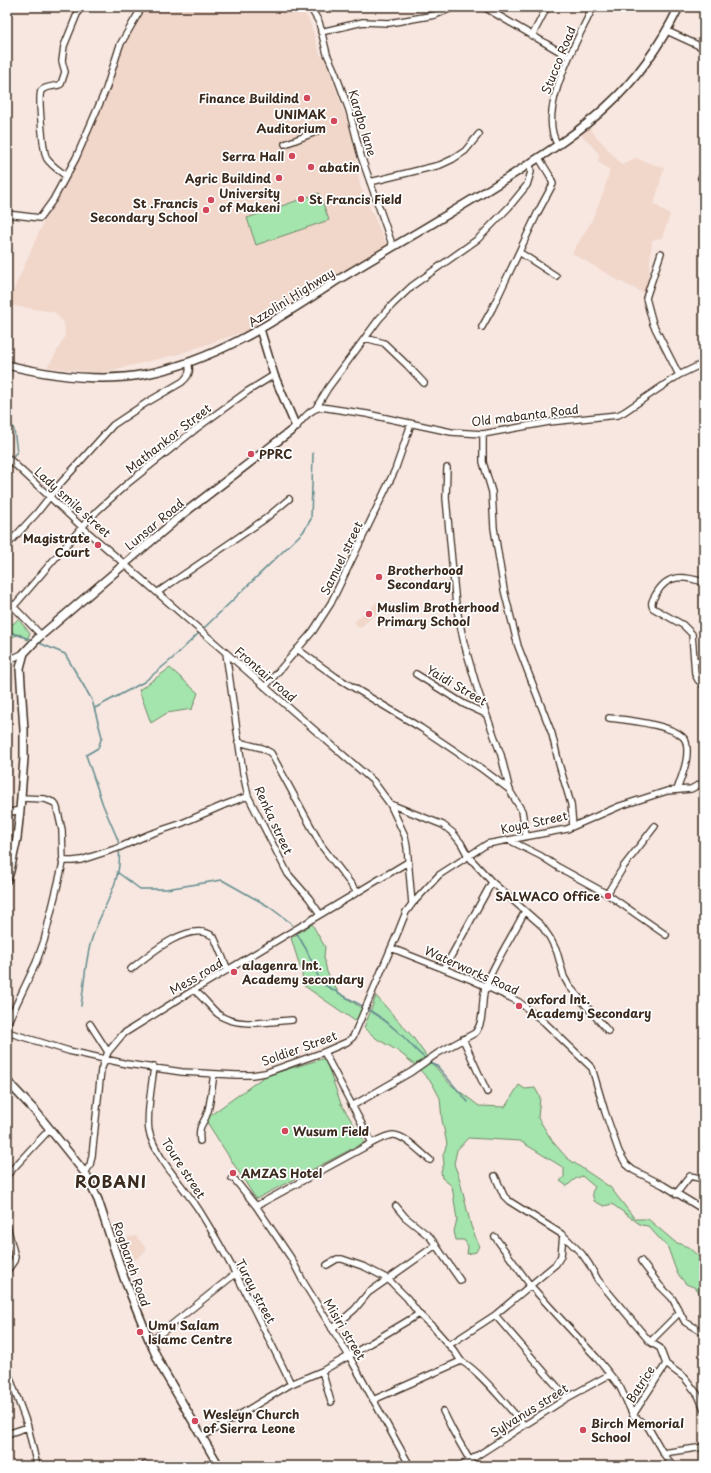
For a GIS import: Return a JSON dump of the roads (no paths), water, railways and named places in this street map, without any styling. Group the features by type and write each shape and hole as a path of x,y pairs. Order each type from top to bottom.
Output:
{"main road":[{"name":"Azzolini Highway","path":"7,365 57,375 102,378 148,374 188,362 231,345 260,330 558,146 594,118 624,89 653,52 667,31 679,7"},
{"path":"260,330 274,375 296,427"},
{"name":"Lunsar Road","path":"24,653 39,637 210,492 296,427"},
{"path":"7,880 14,854 22,798 24,744 20,668 24,653"},
{"name":"Rogbaneh Road","path":"7,1081 50,1129 85,1173 98,1200 126,1284 150,1342 162,1368 219,1466"}],"street":[{"path":"66,176 46,157 39,102 41,92 43,90 59,86 64,76 62,55 80,7"},
{"path":"7,214 40,218 53,200 76,158 106,89 120,45 142,7"},
{"name":"Kargbo lane","path":"310,7 316,15 327,54 336,72 370,182 393,247"},
{"path":"321,32 363,22 389,23 427,16 454,7"},
{"path":"532,36 547,7"},
{"name":"Stucco Road","path":"558,146 552,136 551,108 569,57 593,7"},
{"path":"488,8 569,57"},
{"path":"667,31 704,48"},
{"path":"285,144 316,132"},
{"path":"370,182 440,164 453,159 465,151 479,134"},
{"path":"482,326 553,184 550,176 538,158"},
{"path":"296,427 316,408 328,388 379,319 412,286 464,250 493,224 527,184 531,172 530,163"},
{"path":"519,252 556,276"},
{"path":"661,253 658,258 646,298 653,324 679,375"},
{"path":"365,338 384,342 424,383"},
{"path":"7,545 36,514 113,425 127,414 188,377 190,373 188,362"},
{"name":"Old mabanta Road","path":"316,408 321,407 336,409 451,432 483,434 549,422 618,415 679,375 704,363"},
{"name":"Mathankor Street","path":"82,527 102,507 161,456 222,410 274,375"},
{"name":"Samuel street","path":"265,687 313,631 331,603 395,470 411,424"},
{"path":"483,434 483,462 492,492 494,528 504,590 518,646 552,734 570,804 573,826"},
{"name":"Lady smile street","path":"7,457 82,527 125,563"},
{"path":"447,468 446,498 456,605 464,643 486,714 501,755 510,791 522,811 526,836"},
{"path":"158,592 265,519 290,499"},
{"path":"14,606 82,527"},
{"name":"Frontair road","path":"125,563 369,777 390,804"},
{"path":"704,582 690,578 678,578 667,581 662,584 652,601 651,606 683,625 692,634 695,674 704,686"},
{"path":"7,600 14,606 39,637"},
{"path":"297,649 336,677 406,718 482,769 510,791"},
{"name":"Renka street","path":"226,652 238,742 248,796 288,874 309,898 320,914"},
{"path":"7,661 24,653"},
{"path":"694,661 704,660"},
{"name":"Yaidi Street","path":"416,674 464,704 486,714"},
{"path":"609,718 654,724 674,731 682,737 686,743 685,766 677,790"},
{"path":"238,742 262,748 271,753 321,845 357,892"},
{"name":"Koya Street","path":"412,904 439,875 487,844 556,831 573,826 620,806 667,791 691,789 704,782"},
{"path":"62,860 81,860 119,848 150,834 180,824 224,804 248,796"},
{"path":"7,1024 36,963 44,941 62,870 62,830 58,808 55,803 45,799 22,798"},
{"path":"390,804 444,825 453,833 461,843 468,856 492,882 541,925 557,952 564,977 569,986 608,1031"},
{"path":"390,804 405,836 412,904"},
{"path":"7,813 20,810"},
{"path":"607,894 624,866 655,826"},
{"path":"509,840 542,856 558,867 607,894 666,935"},
{"name":"Mess road","path":"85,1173 90,1165 92,1156 101,1070 108,1052 123,1034 291,931 408,862"},
{"path":"444,969 492,882"},
{"name":"Soldier Street","path":"7,1032 104,1060 182,1072 252,1075 265,1073 324,1052 347,1042 353,1037 406,912 412,904"},
{"path":"352,1106 411,1072 438,1053 478,1029 485,986 525,911"},
{"path":"131,969 169,941 184,935 201,932 211,934 214,937 228,970"},
{"name":"Waterworks Road","path":"391,948 472,980 510,997 550,1027 592,1068 605,1112 617,1145 626,1164 633,1170 663,1185 676,1194"},
{"path":"194,990 218,1014 229,1020 251,1023 292,1020"},
{"path":"90,1024 108,1052"},
{"path":"463,1039 487,1092"},
{"path":"324,1052 372,1143"},
{"name":"Toure street","path":"154,1067 148,1123 150,1132 159,1152 198,1209"},
{"path":"200,1141 200,1127 208,1112 214,1074"},
{"path":"7,1175 50,1129"},
{"path":"256,1206 372,1143 392,1135 399,1136 406,1140 430,1160"},
{"name":"Batrice","path":"496,1176 504,1196 509,1201 563,1235 586,1259 598,1280 650,1342 660,1348 666,1364 633,1415"},
{"path":"704,1179 690,1176 676,1194 704,1210"},
{"name":"Misiri street","path":"232,1178 256,1206 291,1258 304,1283 349,1356 410,1466"},
{"path":"396,1206 405,1217 430,1237 460,1280"},
{"name":"Turay street","path":"198,1209 250,1299 291,1384"},
{"path":"7,1226 15,1256 14,1261 7,1271"},
{"path":"449,1345 495,1315 556,1264 562,1256 563,1235"},
{"path":"495,1237 530,1285 596,1357 620,1387 633,1415 648,1427 663,1453 673,1466"},
{"path":"332,1329 355,1309 368,1293 436,1245"},
{"path":"326,1265 337,1259 342,1259 388,1279 449,1345 461,1362 476,1372 524,1425"},
{"path":"641,1261 660,1286 672,1298 682,1318 688,1325 704,1333"},
{"path":"150,1342 235,1274"},
{"path":"650,1342 680,1312"},
{"path":"202,1437 291,1384 322,1371 419,1314"},
{"path":"495,1315 567,1398"},
{"path":"373,1400 461,1362"},
{"path":"666,1364 684,1378 698,1395 704,1409"},
{"path":"7,1370 28,1427 37,1466"},
{"path":"322,1371 332,1402"},
{"name":"Sylvanus street","path":"461,1466 472,1463 524,1425 567,1398 609,1375"},
{"path":"444,1411 453,1431 472,1463"},
{"path":"7,1434 28,1427"},
{"path":"663,1453 704,1447"}],"waterway":[{"path":"7,414 14,430 17,452 11,458"},
{"path":"203,629 303,532 311,519 313,453"},
{"path":"7,631 32,640"},
{"path":"95,708 144,682 172,659 200,632"},
{"path":"37,642 65,654 92,700 102,737 98,748 86,755 119,846"},
{"path":"81,1006 90,945 114,887 119,863 119,850"},
{"path":"117,872 140,889 166,889 222,880 268,906 291,923 294,929"},
{"path":"296,932 306,949 321,983 364,1007"},
{"path":"367,1009 394,1028 418,1053 426,1059"},
{"path":"429,1062 437,1066 468,1102"}],"place":[{"name":"Finance Buildind","path":"307,98"},
{"name":"UNIMAK Auditorium","path":"334,121"},
{"name":"Serra Hall","path":"292,156"},
{"name":"abatin","path":"311,167"},
{"name":"Agric Buildind","path":"279,178"},
{"name":"St Francis Field","path":"301,199"},
{"name":"University of Makeni","path":"211,200"},
{"name":"St .Francis Secondary School","path":"206,210"},
{"name":"PPRC","path":"251,454"},
{"name":"Magistrate Court","path":"98,545"},
{"name":"Brotherhood Secondary","path":"379,577"},
{"name":"Muslim Brotherhood Primary School","path":"369,614"},
{"name":"SALWACO Office","path":"608,896"},
{"name":"alagenra Int. Academy secondary","path":"234,972"},
{"name":"oxford Int. Academy Secondary","path":"519,1006"},
{"name":"Wusum Field","path":"285,1131"},
{"name":"AMZAS Hotel","path":"233,1173"},
{"name":"Umu Salam Islamc Centre","path":"140,1332"},
{"name":"Wesleyn Church of Sierra Leone","path":"195,1421"},
{"name":"Birch Memorial School","path":"583,1430"}],"district":[{"name":"ROBANI","path":"111,1181"}]}
